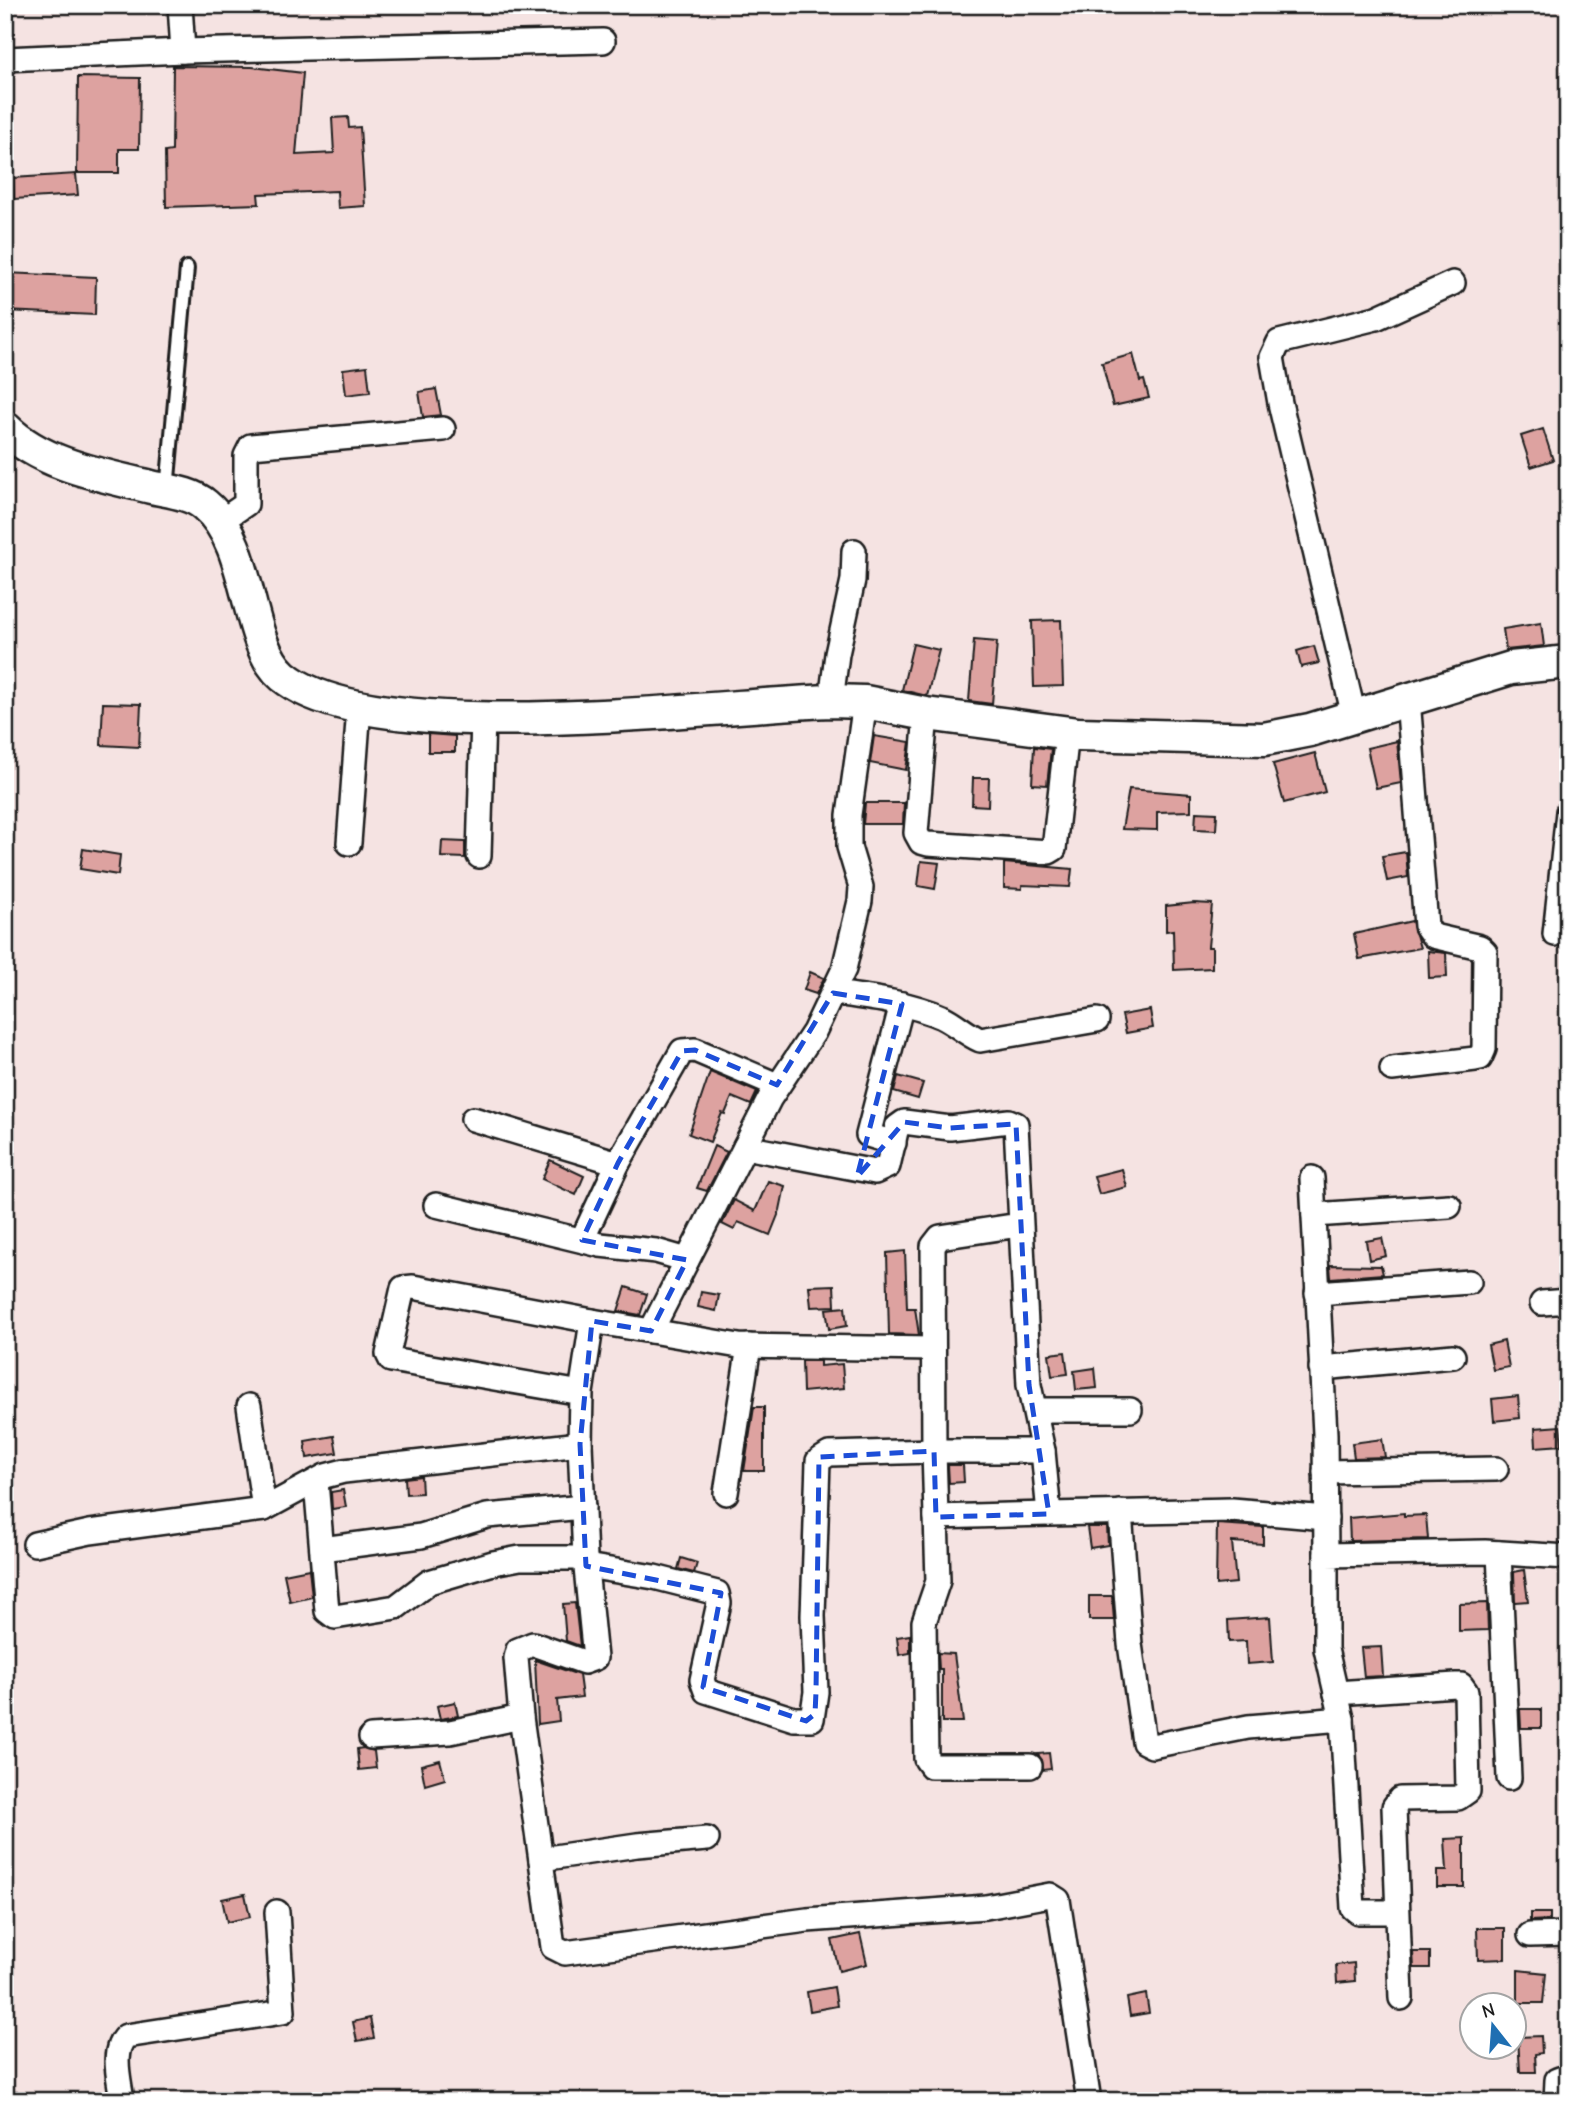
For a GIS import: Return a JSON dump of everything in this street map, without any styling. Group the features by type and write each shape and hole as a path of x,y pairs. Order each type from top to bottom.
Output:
{"street":[{"path":"180,5 183,51"},
{"path":"5,59 183,51 603,41"},
{"path":"1354,716 1283,416 1272,357 1279,341 1376,318 1453,283"},
{"path":"5,428 54,459 95,474 167,490 204,503 221,521 231,539 266,649 281,675 309,692 359,707 433,716 484,717 623,715 831,701 865,702 926,715 1067,733 1264,739 1354,716 1511,667 1568,662"},
{"path":"221,521 246,504 246,456 251,446 443,429"},
{"path":"831,701 837,654 853,580 853,551"},
{"path":"1392,1069 1480,1058 1484,1049 1485,952 1480,947 1433,936 1426,926 1408,699"},
{"path":"651,1331 777,1085 814,1032 844,969 860,901 861,887 849,847 849,815 865,702"},
{"path":"349,844 359,707"},
{"path":"926,715 916,832 921,842 928,844 1049,852 1054,849 1067,733"},
{"path":"479,856 484,717"},
{"path":"1555,934 1568,813"},
{"path":"833,993 902,1004 945,1018 980,1040 1097,1020"},
{"path":"894,1143 868,1135 902,1004"},
{"path":"582,1240 618,1164 682,1051 695,1050 777,1085"},
{"path":"473,1119 618,1164"},
{"path":"745,1147 875,1172 888,1166 897,1127 904,1122 950,1128 1013,1121 1017,1128 1019,1225 1029,1385 1043,1451 1049,1514"},
{"path":"1312,1178 1325,1472 1326,1649 1342,1719 1353,1908 1357,1912 1398,1912"},
{"path":"436,1205 618,1248 656,1251 687,1260"},
{"path":"1314,1215 1449,1206"},
{"path":"1019,1225 936,1240 933,1253 938,1581 924,1622 926,1759 931,1766 1030,1766"},
{"path":"1317,1293 1469,1282"},
{"path":"581,1393 391,1360 388,1354 402,1293 407,1286 707,1343 933,1349"},
{"path":"1542,1303 1568,1301"},
{"path":"592,1321 581,1393 580,1444 586,1562 595,1658 584,1662 533,1643 518,1650 521,1717 553,1947 565,1953 807,1920 986,1907 1055,1896 1089,2101"},
{"path":"726,1493 748,1346"},
{"path":"1321,1368 1454,1356"},
{"path":"249,1406 264,1508"},
{"path":"1035,1410 1130,1410"},
{"path":"36,1544 90,1532 264,1508 344,1471 580,1444"},
{"path":"316,1482 327,1611 335,1617 396,1607 429,1582 493,1563 520,1558 586,1562 717,1593 719,1603 702,1680 706,1691 794,1719 811,1719 816,1692 813,1630 818,1461 829,1454 1043,1451"},
{"path":"1325,1472 1496,1469"},
{"path":"322,1549 421,1536 509,1513 583,1507"},
{"path":"936,1517 1232,1510 1326,1518"},
{"path":"1120,1512 1130,1644 1144,1742 1152,1746 1248,1727 1342,1719"},
{"path":"1326,1555 1499,1553 1568,1557"},
{"path":"1499,1553 1509,1778"},
{"path":"1336,1693 1456,1685 1461,1685 1466,1692 1468,1791 1458,1798 1407,1798 1395,1803 1401,1998"},
{"path":"371,1737 472,1729 521,1717"},
{"path":"541,1858 707,1839"},
{"path":"122,2101 117,2053 119,2042 126,2036 283,2012 277,1912"},
{"path":"1530,1935 1568,1934"},
{"path":"1556,2101 1557,2080 1568,2076"}],"lane":[{"path":"167,490 187,268"}],"highlighted area":[{"path":"833,993 902,1004 857,1177 904,1122 950,1128 1016,1124 1029,1385 1049,1514 936,1517 934,1451 819,1457 815,1714 806,1721 703,1687 721,1593 586,1566 580,1444 592,1321 651,1331 687,1260 582,1240 618,1163 682,1051 695,1050 777,1085"}],"building":[{"path":"173,66 252,67 303,73 296,155 334,153 332,118 348,117 349,128 360,127 365,206 338,208 337,191 258,194 259,204 166,207 165,152 172,151"},
{"path":"78,77 140,78 139,149 119,149 119,173 77,173"},
{"path":"76,174 78,195 14,199 13,178"},
{"path":"5,273 96,277 95,315 5,311"},
{"path":"1133,354 1140,381 1144,380 1149,398 1113,406 1102,363"},
{"path":"367,366 370,392 346,395 343,369"},
{"path":"436,389 441,415 423,417 419,392"},
{"path":"1543,429 1553,460 1531,467 1521,436"},
{"path":"1061,620 1063,686 1034,687 1032,621"},
{"path":"1541,623 1544,646 1506,650 1503,629"},
{"path":"974,640 997,642 992,704 969,701"},
{"path":"913,644 939,650 927,696 902,690"},
{"path":"1314,646 1319,663 1301,667 1297,651"},
{"path":"103,703 141,704 139,747 101,745"},
{"path":"428,734 455,736 455,752 428,752"},
{"path":"874,736 910,742 906,770 870,763"},
{"path":"1397,741 1401,783 1376,788 1367,748"},
{"path":"1034,747 1051,749 1047,785 1032,784"},
{"path":"1315,753 1325,792 1284,803 1273,764"},
{"path":"973,778 989,778 988,806 972,805"},
{"path":"1129,789 1191,794 1191,811 1157,812 1157,830 1122,829"},
{"path":"865,803 904,803 903,824 863,824"},
{"path":"1196,812 1217,813 1216,830 1195,829"},
{"path":"442,841 465,842 465,858 441,857"},
{"path":"83,849 120,855 118,875 80,869"},
{"path":"1406,852 1408,877 1387,881 1382,856"},
{"path":"921,861 939,863 935,889 918,886"},
{"path":"1004,863 1072,869 1070,887 1022,885 1022,889 1004,888"},
{"path":"1212,904 1208,947 1212,947 1212,968 1174,970 1173,930 1166,931 1166,906"},
{"path":"1412,921 1420,948 1359,959 1354,934"},
{"path":"1428,951 1446,953 1447,977 1429,978"},
{"path":"810,972 824,978 816,994 804,990"},
{"path":"1150,1010 1153,1028 1126,1033 1122,1015"},
{"path":"710,1072 757,1092 751,1105 732,1097 710,1142 689,1134"},
{"path":"898,1076 923,1083 918,1099 894,1092"},
{"path":"714,1146 727,1152 707,1191 697,1188"},
{"path":"550,1160 584,1176 576,1195 542,1179"},
{"path":"1122,1169 1127,1187 1099,1194 1094,1176"},
{"path":"768,1181 785,1186 780,1210 770,1235 738,1222 734,1230 722,1224 734,1200 755,1211"},
{"path":"1382,1238 1386,1256 1369,1260 1366,1241"},
{"path":"905,1251 907,1308 915,1308 919,1335 889,1334 887,1253"},
{"path":"1330,1265 1381,1266 1383,1274 1331,1278"},
{"path":"834,1285 835,1306 811,1307 809,1286"},
{"path":"626,1287 647,1294 640,1315 618,1311"},
{"path":"701,1292 719,1295 716,1311 698,1307"},
{"path":"845,1307 847,1326 829,1329 826,1309"},
{"path":"1504,1341 1509,1367 1493,1370 1488,1345"},
{"path":"1065,1352 1068,1374 1052,1376 1049,1354"},
{"path":"802,1361 820,1361 820,1366 842,1364 844,1388 803,1392"},
{"path":"1095,1368 1097,1388 1076,1390 1074,1371"},
{"path":"1518,1396 1520,1418 1494,1421 1492,1399"},
{"path":"754,1407 764,1407 764,1471 744,1471"},
{"path":"1560,1426 1562,1445 1536,1447 1535,1428"},
{"path":"334,1436 337,1453 307,1458 305,1441"},
{"path":"1382,1439 1385,1457 1354,1458 1352,1443"},
{"path":"948,1465 963,1465 964,1482 949,1483"},
{"path":"421,1476 422,1493 406,1494 405,1478"},
{"path":"343,1490 346,1507 332,1509 331,1492"},
{"path":"1404,1513 1404,1516 1426,1515 1428,1539 1350,1541 1349,1518"},
{"path":"1217,1524 1263,1527 1263,1544 1232,1542 1236,1583 1216,1585"},
{"path":"1087,1527 1107,1527 1108,1545 1090,1548"},
{"path":"681,1558 697,1563 694,1573 678,1569"},
{"path":"309,1569 312,1597 290,1602 284,1574"},
{"path":"1524,1570 1528,1601 1515,1602 1514,1572"},
{"path":"1089,1596 1112,1596 1114,1620 1089,1620"},
{"path":"575,1603 580,1646 566,1641 563,1604"},
{"path":"1487,1603 1488,1630 1459,1631 1459,1604"},
{"path":"1270,1617 1273,1662 1247,1664 1246,1641 1229,1642 1228,1620"},
{"path":"910,1635 910,1653 899,1655 897,1637"},
{"path":"1381,1647 1383,1676 1364,1677 1361,1648"},
{"path":"938,1653 954,1654 963,1722 942,1722 942,1669 939,1669"},
{"path":"535,1660 579,1675 582,1697 557,1700 559,1721 538,1724"},
{"path":"455,1702 458,1716 440,1719 437,1706"},
{"path":"1520,1709 1541,1709 1541,1728 1521,1728"},
{"path":"357,1749 374,1751 376,1768 359,1770"},
{"path":"1049,1753 1051,1769 1043,1770 1042,1760 1037,1754"},
{"path":"440,1760 445,1779 425,1785 421,1765"},
{"path":"1464,1838 1464,1887 1437,1887 1437,1871 1447,1871 1445,1839"},
{"path":"245,1894 250,1917 227,1922 222,1899"},
{"path":"1530,1913 1550,1913 1550,1920 1530,1921"},
{"path":"1477,1928 1505,1928 1505,1959 1478,1960"},
{"path":"860,1934 867,1964 839,1971 832,1940"},
{"path":"1413,1952 1430,1952 1430,1968 1414,1968"},
{"path":"1354,1963 1355,1981 1337,1983 1336,1965"},
{"path":"1518,1970 1546,1973 1543,2003 1528,2003 1528,1990 1518,1990"},
{"path":"834,1987 837,2006 810,2011 807,1992"},
{"path":"1146,1994 1149,2013 1130,2016 1127,1998"},
{"path":"370,2018 374,2038 357,2041 353,2022"},
{"path":"1541,2036 1542,2053 1535,2054 1536,2072 1520,2072 1519,2060 1528,2060 1528,2037"}]}
